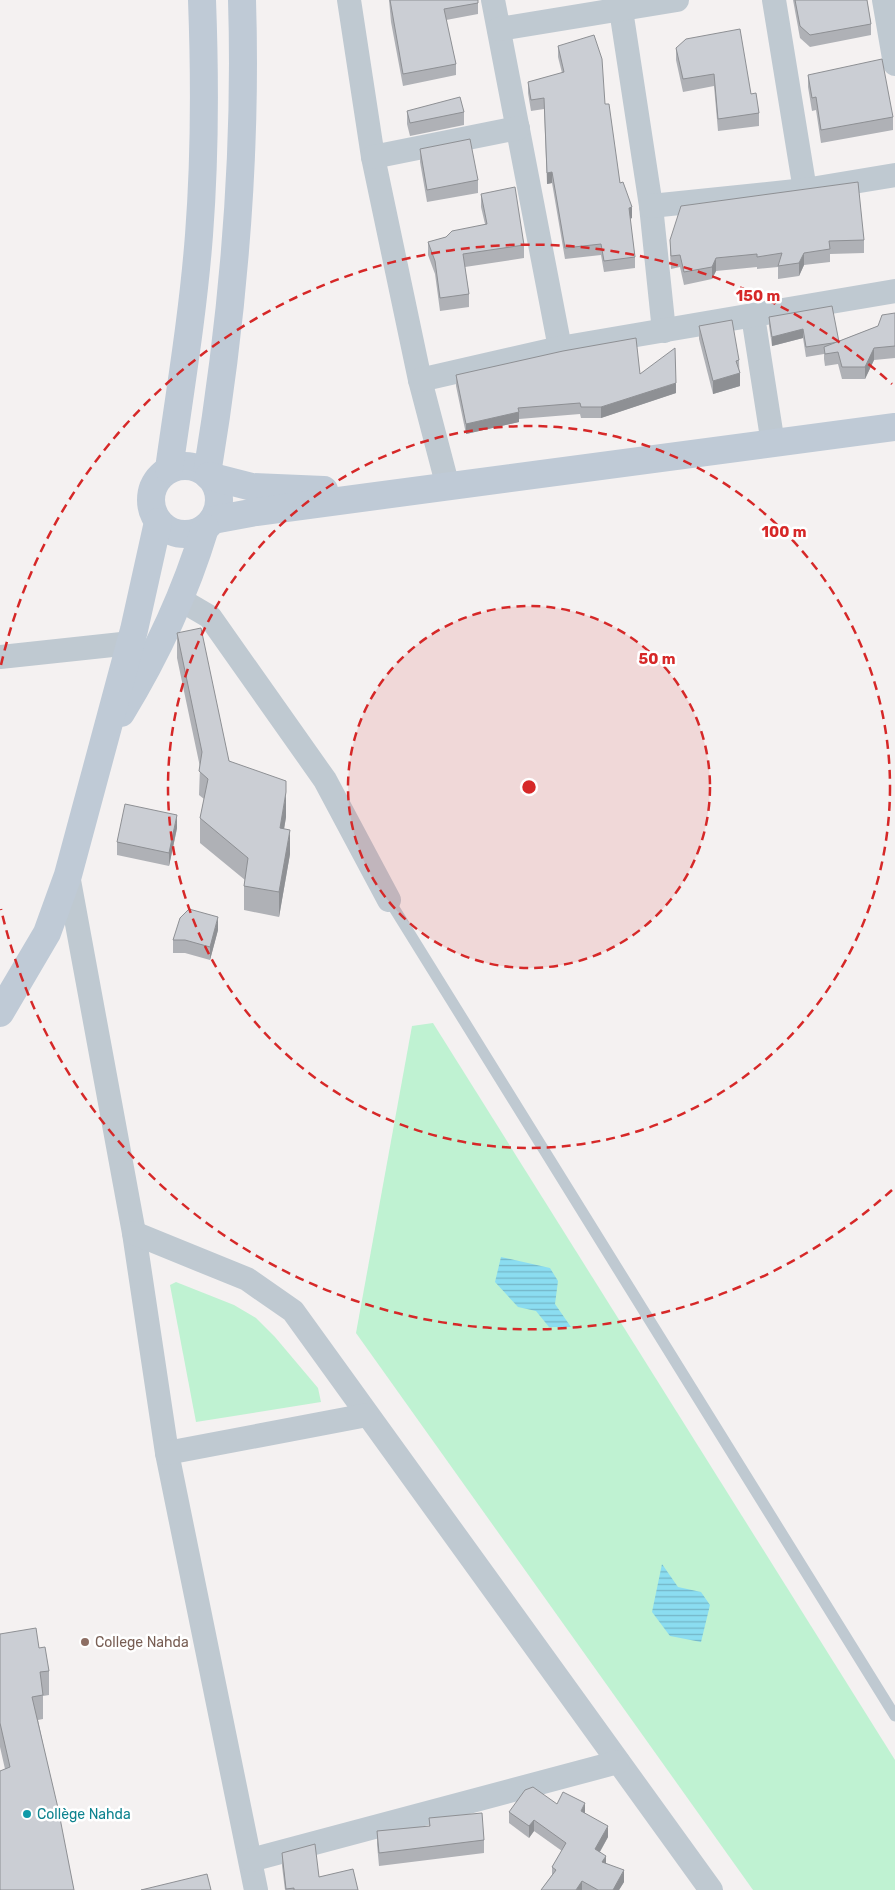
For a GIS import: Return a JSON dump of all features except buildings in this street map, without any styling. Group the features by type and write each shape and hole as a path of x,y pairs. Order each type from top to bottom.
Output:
{"main road":[{"path":"169,469 199,236 204,108 202,0"},
{"path":"208,475 227,342 236,248 243,106 242,0"},
{"path":"106,738 157,652 181,600 209,524 219,502 216,486 208,475 198,468 188,466 169,469 160,475 150,493 153,514 158,522 175,533 186,534 209,524 256,512 895,427"},
{"path":"208,475 252,487 398,494"},
{"path":"0,1013 47,933 68,874 131,643 158,522"}],"street":[{"path":"349,0 373,157 420,380 448,487"},
{"path":"494,0 560,348"},
{"path":"499,29 677,0"},
{"path":"774,0 805,190"},
{"path":"884,0 895,64"},
{"path":"621,10 651,206 664,331"},
{"path":"373,157 518,128"},
{"path":"651,206 805,190 895,175"},
{"path":"420,380 560,348 895,291"},
{"path":"753,316 773,444"},
{"path":"181,600 210,617 325,780 389,900"},
{"path":"0,657 131,643"},
{"path":"68,874 134,1233 168,1453 256,1890"},
{"path":"134,1233 247,1279 293,1312 711,1890"},
{"path":"168,1453 367,1414"},
{"path":"251,1860 618,1762"}],"lane":[{"path":"389,900 895,1716"}],"green space":[{"path":"433,1023 895,1760 895,1890 753,1890 356,1333 412,1026"},
{"path":"176,1282 234,1305 256,1318 275,1337 318,1388 321,1402 196,1422 170,1285"}],"water":[{"path":"501,1257 550,1268 558,1281 555,1304 571,1327 549,1327 536,1311 518,1307 495,1282"},
{"path":"662,1564 678,1587 701,1592 710,1605 701,1642 670,1636 652,1612"}],"place":[{"name":"College Nahda","path":"85,1642"},
{"name":"Collège Nahda","path":"27,1814"}]}
